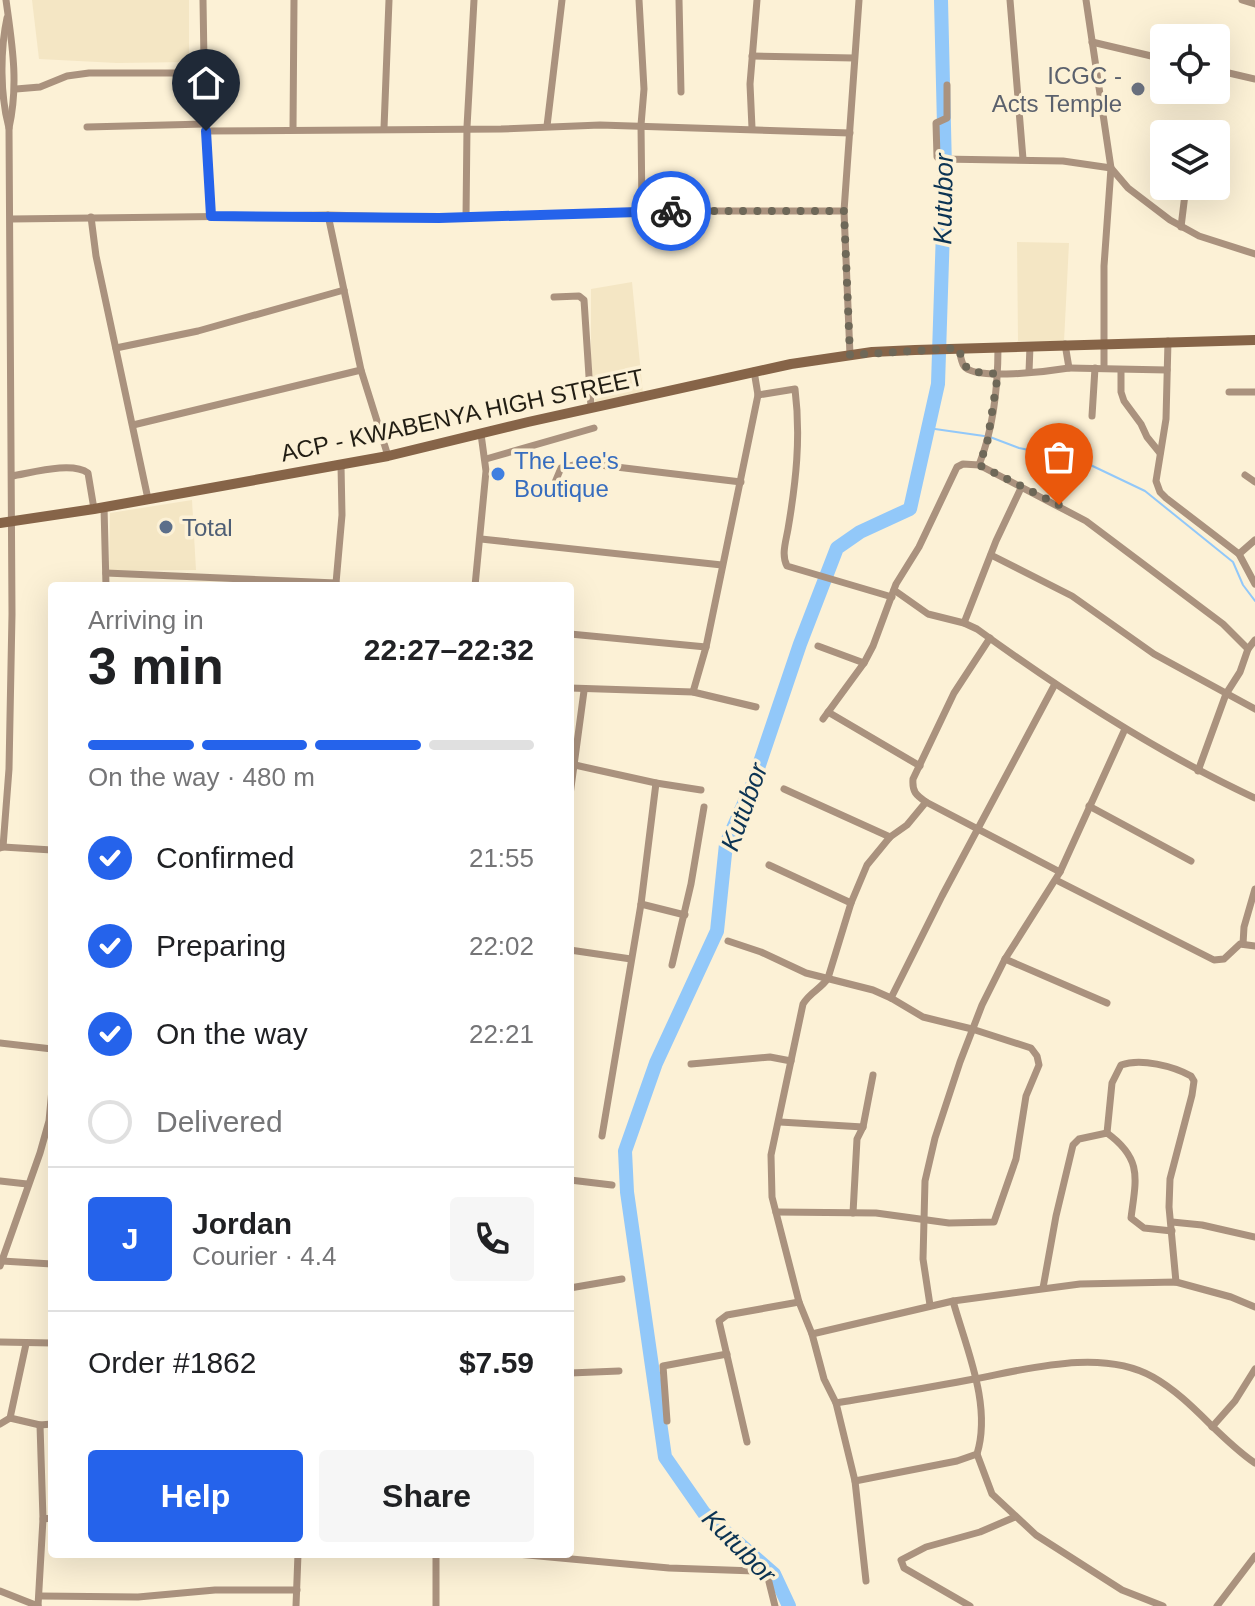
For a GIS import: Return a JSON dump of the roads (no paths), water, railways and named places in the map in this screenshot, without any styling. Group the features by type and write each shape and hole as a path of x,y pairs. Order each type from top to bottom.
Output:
{"main road":[{"name":"ACP - KWABENYA HIGH STREET","path":"0,523 388,456 754,371 850,355 1030,345 1255,340"}],"street":[{"path":"6,0 13,38 16,89 9,128 12,521 10,689 2,847 48,850"},
{"path":"203,0 205,127 211,216"},
{"path":"293,129 294,0"},
{"path":"384,128 389,0"},
{"path":"466,217 474,0"},
{"path":"547,126 562,0"},
{"path":"639,0 644,89 641,125 642,211"},
{"path":"679,0 681,92"},
{"path":"752,128 750,84 757,0"},
{"path":"850,355 844,211 859,0"},
{"path":"1010,0 1023,159"},
{"path":"1086,0 1111,168 1104,266 1103,344 1092,416"},
{"path":"1242,0 1255,4"},
{"path":"8,16 3,48 2,113 9,128"},
{"path":"1092,42 1150,56"},
{"path":"752,56 854,58"},
{"path":"16,89 40,87 67,76 89,73 204,73"},
{"path":"1230,73 1255,79"},
{"path":"947,85 947,118 936,123 937,157 944,160 1063,161 1111,168 1128,188 1181,227 1231,248 1255,254"},
{"path":"87,127 293,129 641,125 850,133"},
{"path":"1181,227 1184,200"},
{"path":"11,219 844,211"},
{"path":"328,215 361,370 388,456"},
{"path":"91,217 96,256 148,499"},
{"path":"116,348 198,331 344,290"},
{"path":"554,297 579,296 584,300 591,407"},
{"path":"1168,341 1166,419 1156,481 1160,492 1239,554 1255,584"},
{"path":"1065,344 1069,368"},
{"path":"1029,372 1030,345"},
{"path":"979,465 990,433 998,374 998,347"},
{"path":"953,348 963,366 970,371 998,374 1069,368 1167,370"},
{"path":"133,425 361,370"},
{"path":"1121,370 1124,401 1160,453"},
{"path":"693,692 706,647 758,395 754,371"},
{"path":"0,377 12,377"},
{"path":"758,395 795,389 799,423 797,480 784,561 787,566 893,594 928,614 964,623 1125,729 1198,771 1255,798"},
{"path":"1229,392 1255,392"},
{"path":"486,459 594,428"},
{"path":"476,582 486,459 481,434"},
{"path":"553,487 561,468 583,463 741,482"},
{"path":"920,766 826,716 864,663 893,594 957,467 963,464 979,465 1086,521 1223,624 1248,649"},
{"path":"336,582 342,515 341,465"},
{"path":"12,476 68,468 82,469 88,473 99,508 106,582"},
{"path":"1245,475 1255,482"},
{"path":"964,623 1021,488"},
{"path":"481,539 722,565"},
{"path":"1239,554 1255,540"},
{"path":"991,555 1072,596 1154,654 1255,709"},
{"path":"106,573 294,582"},
{"path":"574,634 706,647"},
{"path":"990,638 954,693 913,779 915,795 1214,960 1224,959 1243,944 1255,946"},
{"path":"1198,771 1226,694 1255,640"},
{"path":"818,646 864,663"},
{"path":"891,998 1055,684"},
{"path":"0,688 10,689"},
{"path":"574,689 693,692 756,707"},
{"path":"574,771 584,691"},
{"path":"930,1305 923,1259 925,1181 935,1138 972,1029 1005,959 1058,876 1125,729"},
{"path":"575,765 701,790"},
{"path":"602,1136 641,904 656,783"},
{"path":"784,789 890,837"},
{"path":"866,1581 855,1481 836,1403 824,1379 812,1334 799,1302 776,1212 770,1178 771,1155 803,1004 808,995 828,978 851,903 867,865 926,802"},
{"path":"1089,806 1191,861"},
{"path":"672,965 685,915 704,807"},
{"path":"769,865 851,903"},
{"path":"1243,944 1244,927 1255,889"},
{"path":"641,904 685,915"},
{"path":"728,941 761,952 800,971 891,998 923,1017 1031,1048 1039,1065 1026,1096 1016,1159 994,1222 949,1223 853,1213 776,1212"},
{"path":"574,951 631,959"},
{"path":"1005,959 1107,1003"},
{"path":"0,1043 48,1049"},
{"path":"691,1064 770,1057 791,1061"},
{"path":"1107,1133 1112,1083 1121,1065 1140,1062 1168,1067 1191,1076 1194,1081 1192,1095 1170,1179 1176,1282"},
{"path":"853,1213 857,1139 863,1127 873,1075"},
{"path":"48,1117 1,1263 48,1264"},
{"path":"780,1122 863,1127"},
{"path":"1107,1133 1131,1155 1135,1167 1131,1218 1144,1228 1202,1225 1255,1237"},
{"path":"1043,1288 1073,1145 1079,1139 1107,1133"},
{"path":"574,1180 612,1185"},
{"path":"0,1181 27,1184"},
{"path":"574,1287 622,1279"},
{"path":"812,1334 930,1305 1043,1288 1176,1282 1255,1307"},
{"path":"953,1301 975,1379 982,1424 977,1454 992,1494 1036,1535 1122,1590 1157,1605"},
{"path":"747,1442 719,1321 722,1317 799,1302"},
{"path":"0,1342 48,1343"},
{"path":"10,1418 26,1344"},
{"path":"667,1421 663,1366 727,1354"},
{"path":"836,1403 1033,1366 1106,1364 1150,1375 1175,1391 1239,1452 1255,1463"},
{"path":"1212,1427 1235,1401 1255,1369"},
{"path":"574,1373 619,1371"},
{"path":"0,1424 10,1418 48,1424"},
{"path":"0,1591 38,1606 48,1518 40,1425"},
{"path":"855,1481 957,1461 977,1454"},
{"path":"970,1606 904,1568 901,1560 926,1547 980,1532 1015,1517"},
{"path":"1217,1606 1255,1556"},
{"path":"296,1606 298,1558"},
{"path":"436,1558 436,1606"},
{"path":"574,1558 669,1568 755,1571 768,1578 775,1606"},
{"path":"40,1596 138,1601 215,1590 297,1590"}],"waterway":[{"name":"Kutubor","path":"789,1606 774,1574 704,1513 665,1457 627,1192 625,1151 656,1063 717,931 726,844 753,783 800,644 837,548 860,532 910,509 938,384 945,168 941,0"},
{"path":"928,428 984,436"},
{"path":"990,437 1019,448 1080,460 1145,491 1233,562 1243,585 1255,601"}],"place":[{"name":"ICGC - Acts Temple","path":"1138,89"},
{"name":"The Lee's Boutique","path":"498,474"},
{"name":"Total","path":"166,527"}]}
